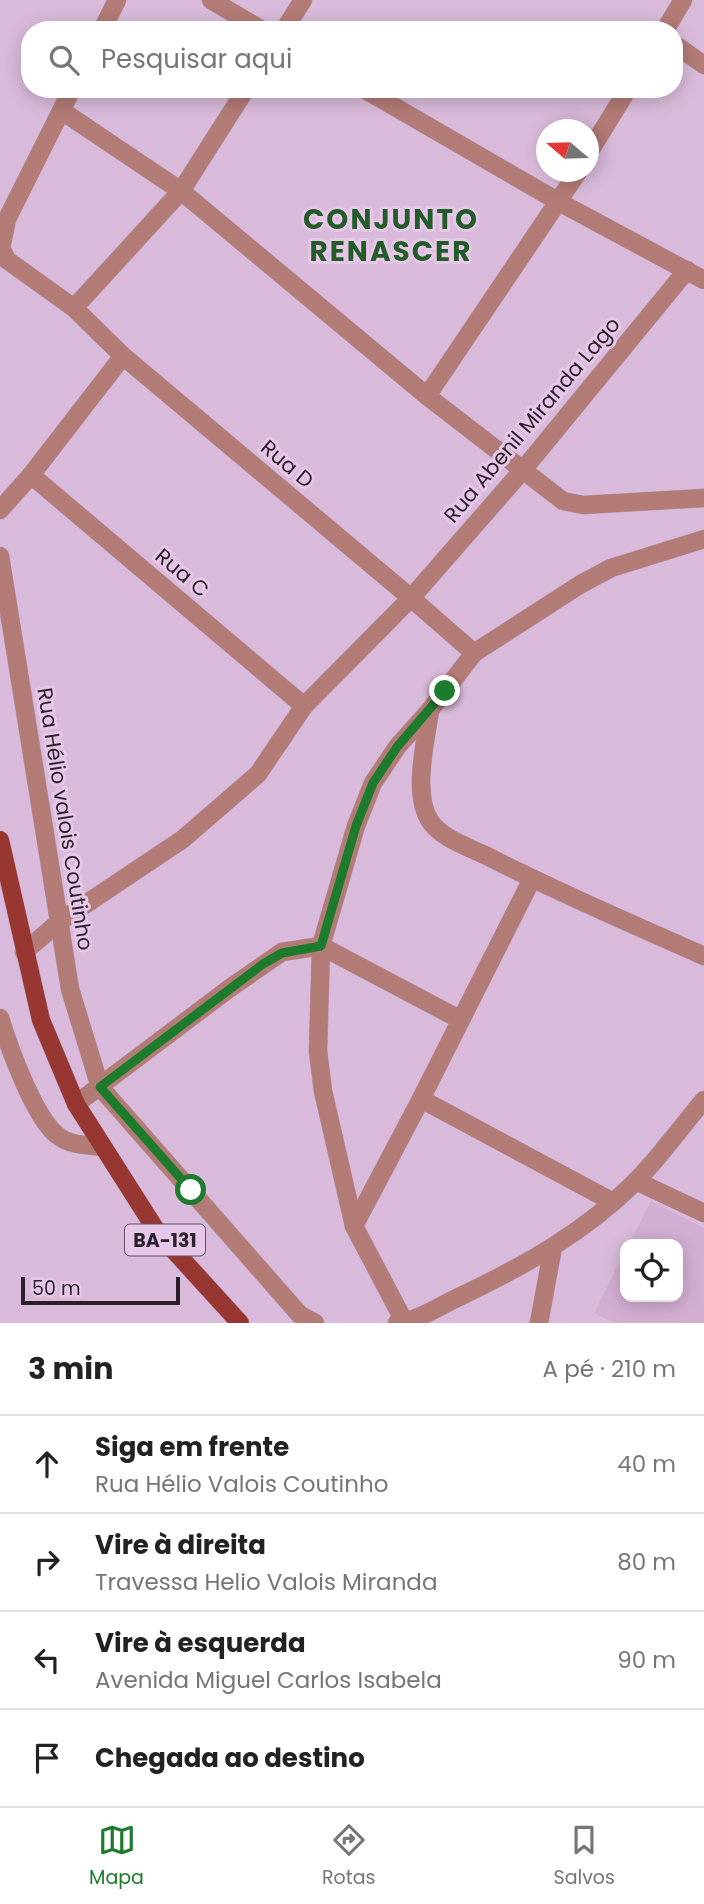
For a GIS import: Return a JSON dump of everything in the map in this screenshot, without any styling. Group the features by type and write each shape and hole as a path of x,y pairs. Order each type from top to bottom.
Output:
{"main road":[{"name":"BA-131","path":"0,840 41,1020 76,1104 158,1233 240,1323"}],"street":[{"path":"106,21 117,0"},
{"path":"211,0 247,21"},
{"path":"290,21 303,0"},
{"path":"670,21 683,0"},
{"path":"683,50 704,65"},
{"name":"Rua D","path":"68,98 7,219 1,248 7,260 74,308 123,356 474,653"},
{"path":"74,308 181,191 240,98"},
{"path":"380,98 559,202 704,280"},
{"path":"599,137 623,98"},
{"path":"62,111 181,191 427,396 563,501 574,505 704,498"},
{"path":"427,396 572,182"},
{"name":"Rua Abenil Miranda Lago","path":"411,597 522,471 687,270"},
{"path":"0,510 31,475 123,356"},
{"name":"Rua C","path":"31,475 304,706"},
{"path":"404,1323 354,1226 321,1078 318,1051 321,946 356,826 373,783 397,747 474,653 581,584 611,568 704,539"},
{"name":"Rua Hélio valois Coutinho","path":"0,556 70,989 100,1087"},
{"path":"24,953 59,922 183,839 258,774 304,706 411,597"},
{"path":"430,710 421,786 423,804 430,820 443,834 532,879 704,956"},
{"path":"354,1226 532,879"},
{"path":"76,1104 263,964 282,953 321,946 461,1020"},
{"path":"0,1018 37,1109 56,1135 73,1143 103,1147"},
{"path":"100,1087 300,1314 315,1323"},
{"path":"421,1099 613,1202"},
{"path":"397,1323 434,1317 553,1247 613,1202 636,1181 704,1100"},
{"path":"636,1181 704,1213"},
{"path":"538,1323 553,1247"}],"shaded area":[{"path":"651,1201 704,1228 704,1323 614,1323 594,1313 620,1261 620,1302 683,1302 683,1239 632,1239"}],"district":[{"name":"CONJUNTO RENASCER","path":"391,235"}],"route":[{"path":"191,1190 100,1087 263,964 282,953 321,946 356,826 373,783 397,747 445,691"}]}
